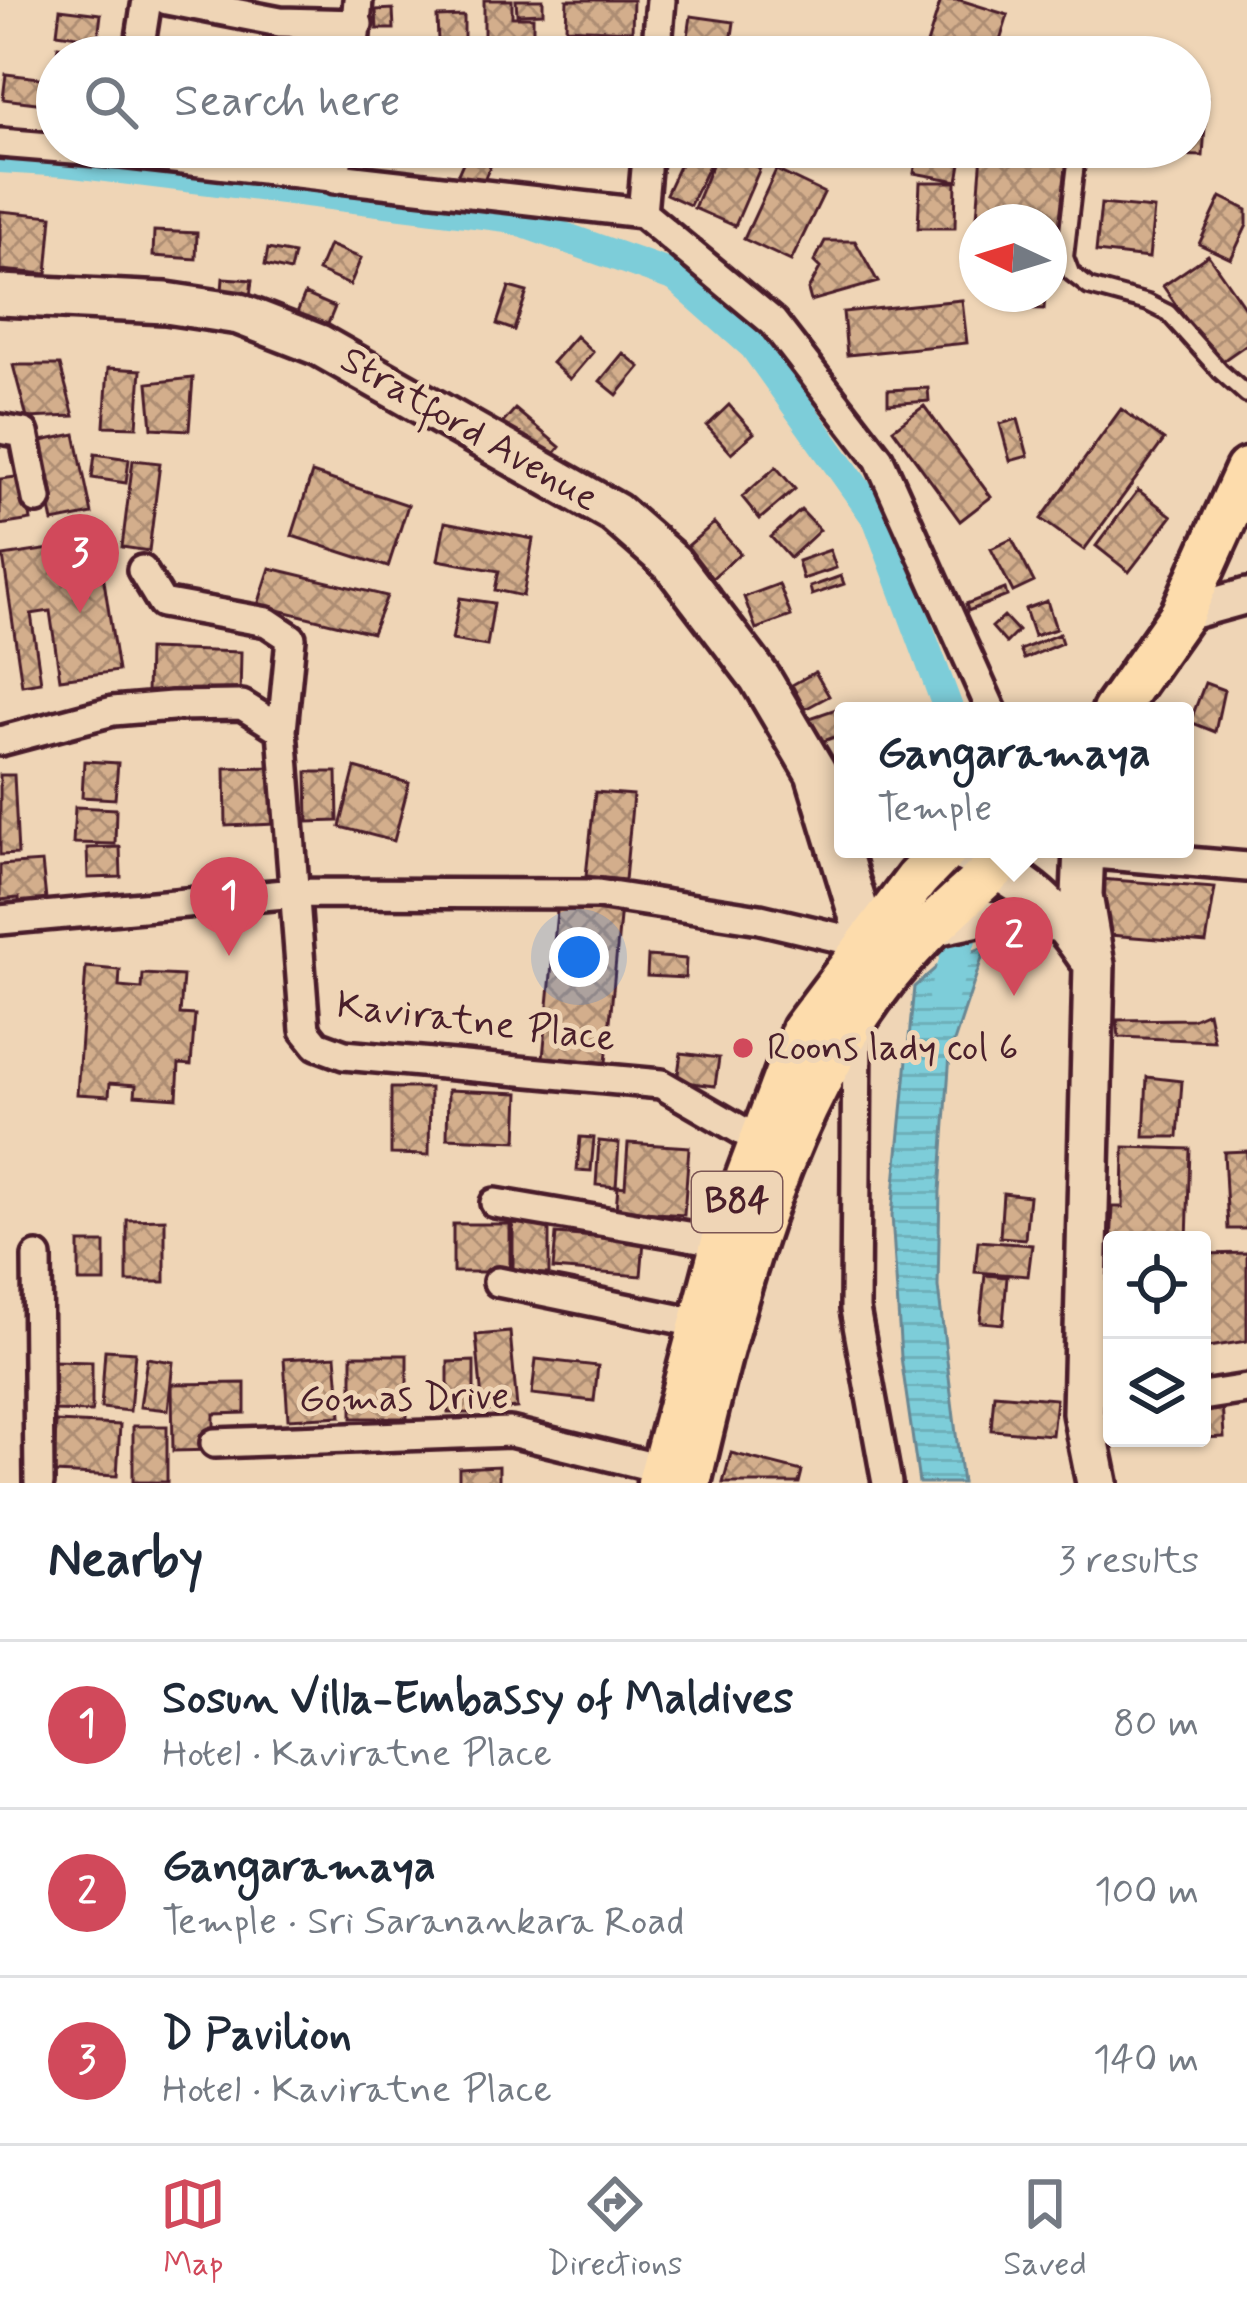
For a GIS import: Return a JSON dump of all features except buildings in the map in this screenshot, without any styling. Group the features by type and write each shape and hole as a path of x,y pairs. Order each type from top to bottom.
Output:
{"main road":[{"name":"Stratford Avenue","path":"0,296 166,303 238,314 319,345 615,513 672,562 834,781"},
{"path":"1120,702 1182,614 1247,470"},
{"name":"Stratford Avenue","path":"851,858 870,945 869,1005"},
{"name":"B84","path":"670,1478 787,1149 820,1079 869,1005 988,858"},
{"path":"994,858 1066,925 1094,965"},
{"path":"1083,858 1082,896 1094,965 1097,1483"},
{"name":"B84","path":"670,1478 723,1242 803,1030 932,864"}],"street":[{"path":"141,36 147,0"},
{"path":"167,0 280,22 358,12"},
{"path":"658,36 662,0"},
{"path":"0,143 36,145"},
{"path":"254,168 642,213 773,322 879,459 988,702"},
{"path":"334,179 336,168"},
{"path":"642,213 646,168"},
{"path":"0,430 24,433 38,499"},
{"name":"Kaviratne Place","path":"142,570 162,603 267,622 291,638 282,730 305,1030 317,1045 344,1054 661,1084 758,1140"},
{"path":"1182,614 1247,596"},
{"path":"0,741 113,711 172,706 242,704 282,730"},
{"path":"1155,858 1247,867"},
{"path":"0,920 295,893 598,894 760,919 870,945"},
{"path":"923,936 982,918 1066,925"},
{"path":"869,1005 856,1309 887,1483"},
{"path":"495,1203 723,1242"},
{"path":"38,1257 39,1483"},
{"path":"497,1282 702,1324"},
{"path":"1211,1395 1247,1389"},
{"name":"Gomas Drive","path":"215,1443 510,1432 670,1478"}],"lane":[{"path":"1075,168 1065,257 1071,273 1089,287 1168,313 1247,395"}],"water":[{"path":"986,946 950,1054 940,1191 938,1287 962,1483 919,1483 901,1357 892,1215 914,987 939,965"}],"waterway":[{"path":"0,158 36,160"},
{"path":"114,168 507,217 676,277 754,346 878,520 946,702"},
{"path":"943,996 962,936 962,903"}],"place":[{"name":"D Pavilion","path":"80,613"},
{"name":"Sosun Villa-Embassy of Maldives","path":"229,956"},
{"name":"Gangaramaya","path":"1014,996"},
{"name":"Roons lady col 6","path":"743,1048"}]}
